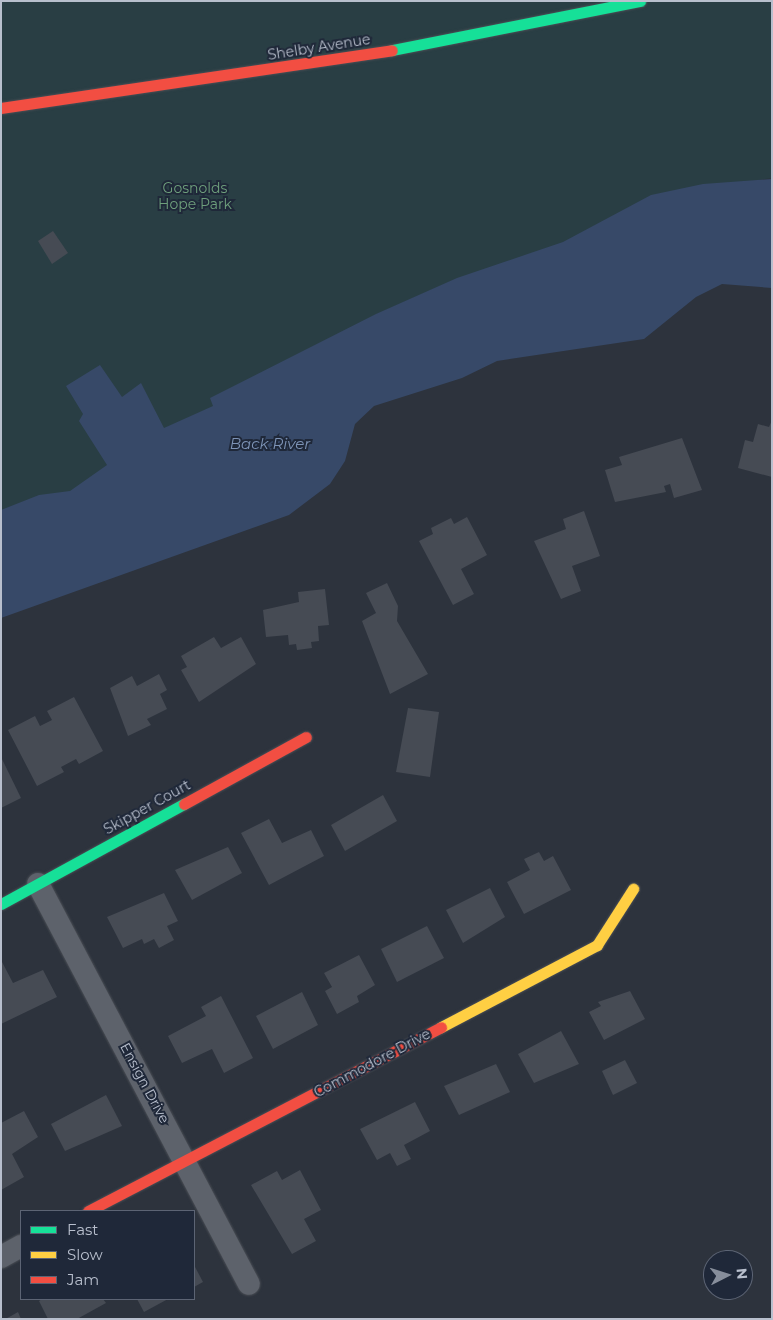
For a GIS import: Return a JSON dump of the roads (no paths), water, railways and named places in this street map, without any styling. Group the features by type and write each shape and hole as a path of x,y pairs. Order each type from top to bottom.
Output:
{"street":[{"name":"Shelby Avenue","path":"1,108 365,55 640,1"},
{"name":"Skipper Court","path":"1,904 306,737"},
{"name":"Ensign Drive","path":"38,884 249,1284"},
{"name":"Commodore Drive","path":"90,1210 597,945 633,889"},
{"path":"1,1257 20,1247"}],"water":[{"name":"Back River","path":"772,179 772,288 722,284 696,297 644,339 497,361 462,378 374,406 355,424 345,461 330,484 289,515 1,618 1,510 39,495 70,491 107,465 79,421 83,414 66,386 100,365 122,397 141,383 164,428 213,406 210,398 376,314 457,278 563,242 651,195 703,184"}],"park label":[{"name":"Gosnolds Hope Park","path":"195,196"}]}
